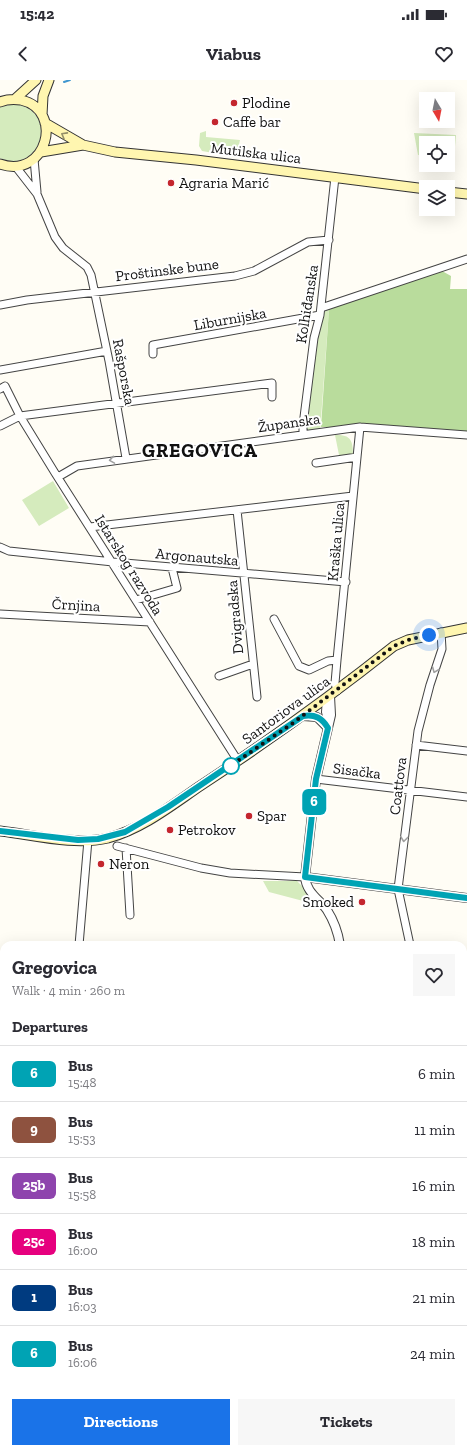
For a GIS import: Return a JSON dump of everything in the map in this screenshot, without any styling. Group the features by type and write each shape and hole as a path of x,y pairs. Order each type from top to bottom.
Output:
{"main road":[{"path":"0,102 15,99 36,80"},
{"path":"6,167 34,160 41,152 46,138 43,119 43,96 49,80"},
{"name":"Mutilska ulica","path":"15,99 25,101 34,107 43,119 83,145 116,152 196,160 419,188"},
{"name":"Mutilska ulica","path":"41,152 83,145"},
{"path":"455,193 467,194"},
{"name":"Santoriova ulica","path":"0,830 88,840 108,838 125,832 144,822 238,761 303,716 394,646 408,640 466,627"}],"street":[{"path":"34,160 37,194"},
{"path":"6,167 37,194"},
{"name":"Kolhiđanska","path":"303,434 302,425 312,354 320,312 335,178"},
{"name":"Rašporska","path":"37,194 55,237 63,248 87,267 91,275 117,403 126,458"},
{"name":"Proštinske bune","path":"0,305 27,300 235,276 254,270 308,242 329,240"},
{"name":"Liburnijska","path":"153,354 153,345 295,321 467,259"},
{"path":"0,370 107,351"},
{"path":"0,426 20,416 272,383 272,396"},
{"name":"Istarskog razvoda","path":"0,389 5,386 20,416 238,761"},
{"name":"Županska","path":"58,477 77,466 126,458 360,427 467,434"},
{"name":"Kraška ulica","path":"331,695 335,683 346,582 360,427"},
{"path":"316,463 357,457"},
{"path":"90,527 354,496"},
{"name":"Dvigradska","path":"237,510 257,697"},
{"name":"Argonautska","path":"0,547 9,551 172,568 346,582"},
{"path":"136,600 177,588 172,568"},
{"name":"Črnjina","path":"0,614 150,622"},
{"path":"274,619 299,666 303,669 309,670 328,661 337,660"},
{"name":"Coattova","path":"409,941 398,889 416,745 430,685 442,649 441,632"},
{"path":"219,676 253,664"},
{"path":"331,695 326,712 329,726 316,779 305,877 310,892 330,914 338,933 339,941"},
{"path":"303,716 317,717 329,726"},
{"path":"416,745 467,751"},
{"name":"Sisačka","path":"316,779 467,797"},
{"path":"79,941 88,840"},
{"path":"116,846 202,868 230,873 305,877 467,898"},
{"path":"126,848 130,914"}],"green space":[{"path":"14,104 29,109 37,118 41,128 40,140 34,150 26,158 14,161 0,158 0,107"},
{"path":"206,131 206,137 240,140 236,157 202,151 199,146 200,133"},
{"path":"414,133 456,135 455,146 455,136 419,136 418,155"},
{"path":"442,271 451,276 450,289 467,289 467,435 365,427 321,427 329,309"},
{"path":"329,309 320,432 303,434 320,315"},
{"path":"335,435 345,436 351,440 353,458 340,460"},
{"path":"53,481 69,508 39,526 22,500"},
{"path":"263,881 297,881 306,890 307,902 269,892"}],"waterway":[{"path":"64,82 70,80"}],"bus line":[{"name":"6","path":"0,831 78,840 108,838 125,832 168,807 303,716 313,715 322,720 328,728 316,779 305,877 467,898"}],"place":[{"name":"Plodine","path":"234,103"},
{"name":"Caffe bar","path":"215,122"},
{"name":"Agraria Marić","path":"171,183"},
{"name":"Spar","path":"249,816"},
{"name":"Petrokov","path":"170,830"},
{"name":"Neron","path":"101,864"},
{"name":"Smoked","path":"362,902"}],"district":[{"name":"GREGOVICA","path":"200,450"}],"route":[{"path":"231,766 226,769 337,691 394,646 408,640 429,635"}]}
